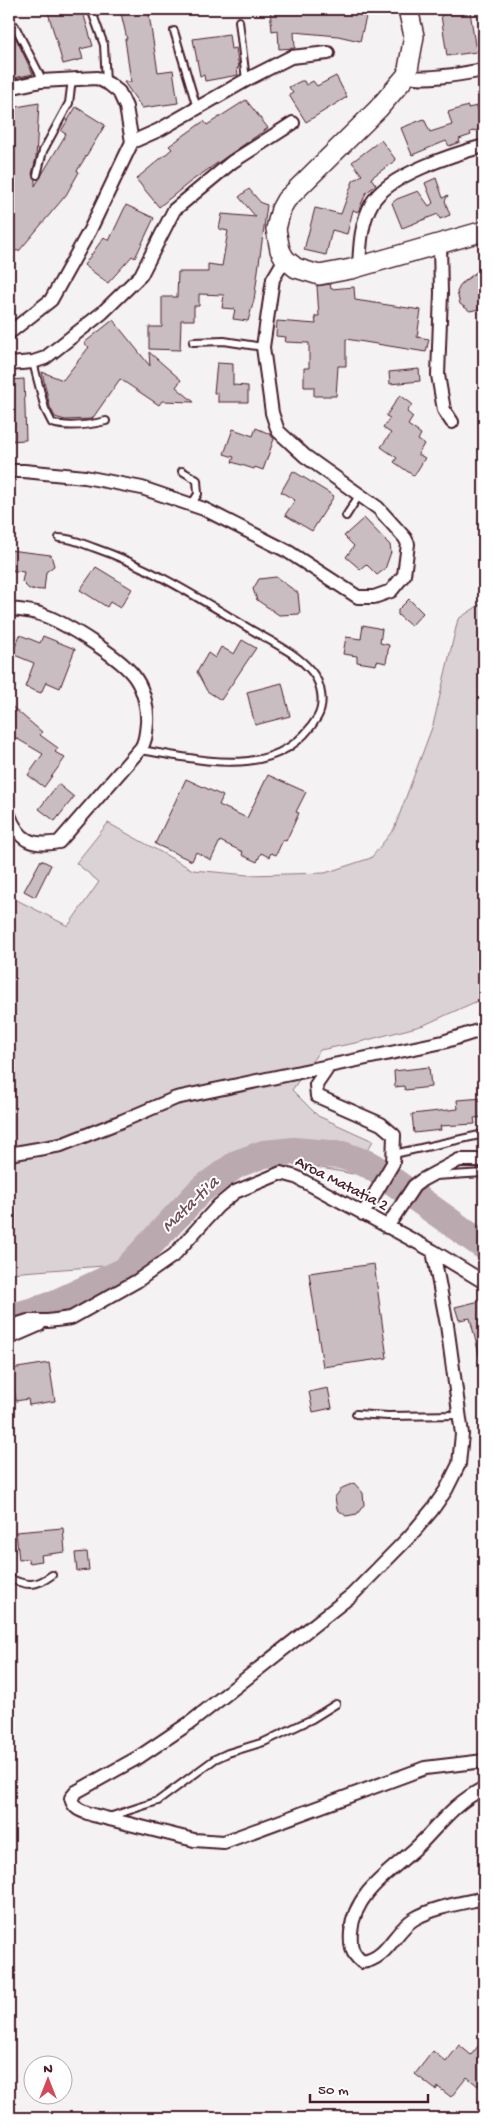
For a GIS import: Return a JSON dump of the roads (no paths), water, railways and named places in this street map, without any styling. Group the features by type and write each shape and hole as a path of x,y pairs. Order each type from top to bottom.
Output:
{"main road":[{"path":"408,9 414,36 407,75 378,109 286,200 281,209 276,229 277,240 285,259 296,268 319,275 359,267 484,231"}],"street":[{"path":"132,142 159,130 246,80 291,57 328,53"},
{"path":"407,75 412,78 484,70"},
{"path":"9,88 43,81 97,78 119,92 126,107 132,142 90,230 51,300 9,333"},
{"path":"9,364 33,362 45,358 123,294 141,276 174,210 232,162 293,123"},
{"path":"359,267 362,227 372,201 381,191 422,167 484,146"},
{"path":"440,244 441,293 438,375 444,410 452,422"},
{"path":"9,471 52,473 116,482 142,488 191,505 289,552 358,597 374,597 391,590 404,575 408,544 378,508 305,456 278,430 272,413 263,347 273,279 285,259"},
{"path":"9,608 44,615 79,634 128,669 137,679 146,704 147,716 145,743 59,842 41,844 24,838 15,830 9,816"},
{"path":"9,1154 61,1145 176,1098 443,1042 484,1029"},
{"path":"329,1066 316,1085 317,1096 386,1126 394,1135 394,1159 363,1214"},
{"path":"387,1227 418,1183 459,1160 484,1160"},
{"name":"Aroa Matatia 2","path":"9,1327 28,1321 71,1318 137,1281 174,1255 218,1206 234,1192 271,1175 281,1173 296,1177 433,1251 484,1282"},
{"path":"433,1251 447,1325 462,1434 459,1464 454,1478 421,1523 352,1594 214,1705 168,1739 76,1792 71,1798 77,1810 194,1840 224,1842 425,1768 484,1761"},
{"path":"9,1338 48,1321"},
{"path":"484,1788 461,1801 419,1845 376,1883 356,1908 351,1927 350,1944 354,1955 362,1962 370,1961 391,1945 406,1925 414,1918 484,1898"}],"lane":[{"path":"91,9 104,45 106,82"},
{"path":"239,21 246,80"},
{"path":"15,26 43,81"},
{"path":"174,31 196,108"},
{"path":"37,174 43,151 69,103 72,79"},
{"path":"193,342 224,341 263,347"},
{"path":"33,362 45,408 52,422 61,426 95,424 106,421"},
{"path":"182,471 197,480 198,494 191,505"},
{"path":"346,516 360,494"},
{"path":"59,538 73,540 125,559 192,595 297,658 312,672 319,684 321,697 319,716 307,731 282,753 249,762 229,763 140,750"},
{"path":"394,1159 484,1134"},
{"path":"418,1183 435,1176 484,1173"},
{"path":"356,1414 388,1416 460,1415"},
{"path":"9,1578 23,1583 35,1584 42,1583 52,1575"},
{"path":"105,1818 158,1801 215,1759 264,1742 317,1717 336,1704"}],"waterway":[{"name":"Mata-ti'a","path":"9,1318 48,1307 125,1271 201,1190 237,1164 264,1154 294,1151 342,1155 370,1165 484,1246"}]}
